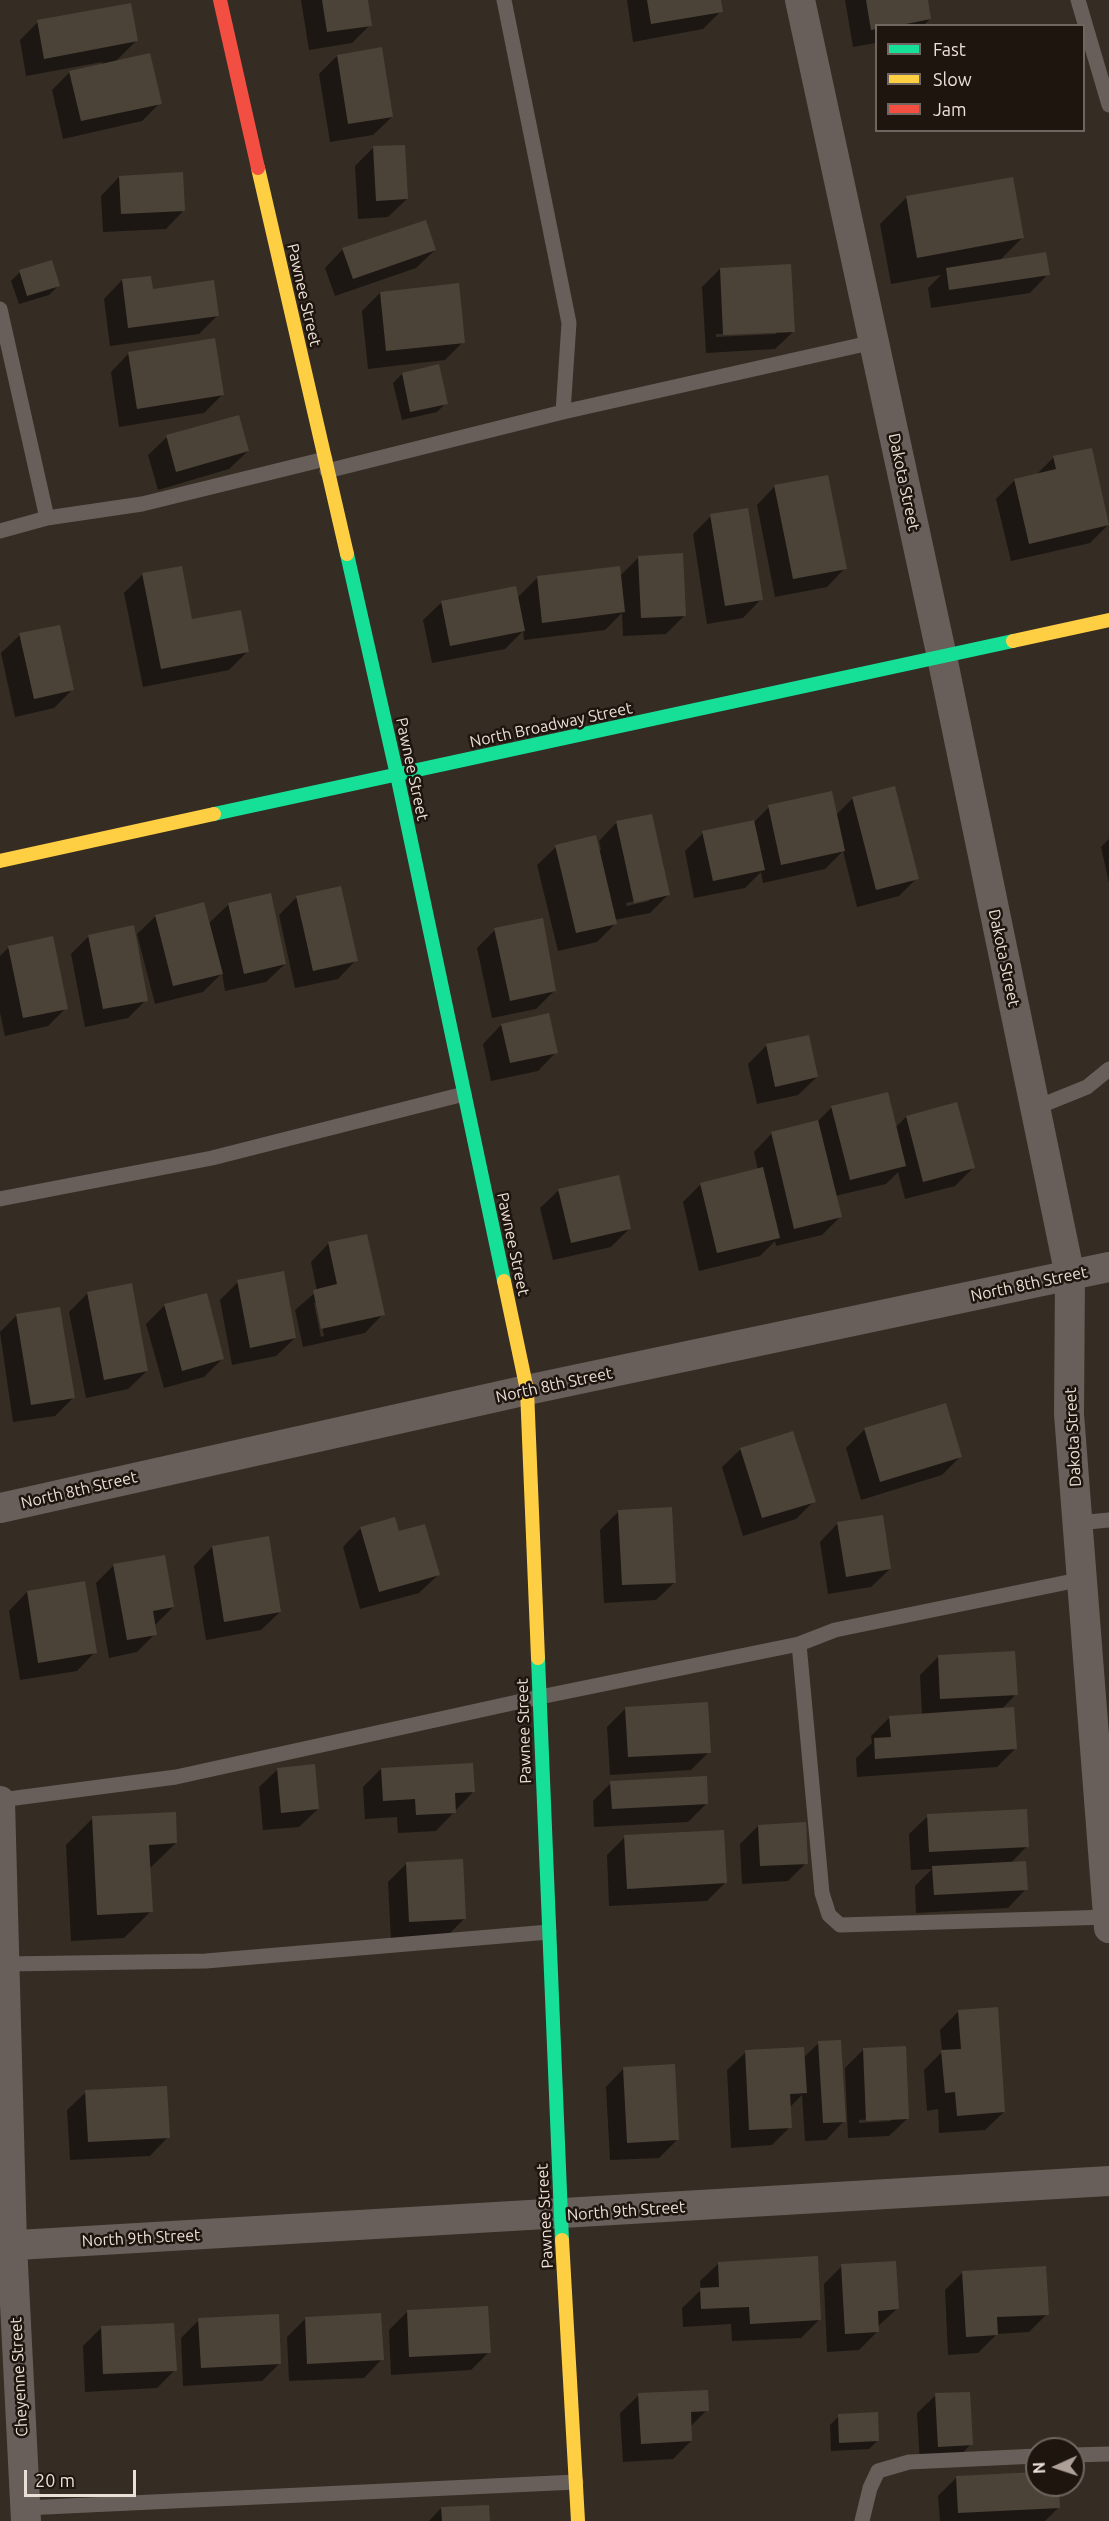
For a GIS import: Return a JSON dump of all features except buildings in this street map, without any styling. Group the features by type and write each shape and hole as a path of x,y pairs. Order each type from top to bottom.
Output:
{"street":[{"name":"Pawnee Street","path":"220,0 397,775 527,1390 561,2215 578,2521"},
{"name":"Dakota Street","path":"800,0 942,657 1070,1276 1069,1414 1109,1921"},
{"name":"North Broadway Street","path":"0,861 1109,620"},
{"name":"North 8th Street","path":"0,1508 527,1390 1109,1267"},
{"name":"Cheyenne Street","path":"0,1790 6,2246 26,2515"},
{"name":"North 9th Street","path":"6,2246 1109,2181"}],"lane":[{"path":"504,0 569,324 563,412"},
{"path":"1078,0 1109,105"},
{"path":"0,309 47,518"},
{"path":"0,531 47,518 142,504 326,465 874,342"},
{"path":"1035,1108 1087,1087 1109,1069"},
{"path":"0,1199 212,1158 464,1094"},
{"path":"1078,1523 1109,1520"},
{"path":"0,1800 176,1777 540,1697 799,1644 835,1630 1083,1579"},
{"path":"799,1644 822,1893 829,1916 840,1924 1109,1921"},
{"path":"3,1953 206,1961 549,1932"},
{"path":"1085,2455 1109,2454"},
{"path":"862,2521 870,2488 878,2471 909,2462 1025,2457"},
{"path":"26,2515 576,2482"}],"traffic: fast":[{"path":"347,554 397,775 504,1281"},
{"path":"214,814 1013,641"},
{"path":"538,1658 562,2240"}],"traffic: slow":[{"path":"258,168 347,554"},
{"path":"1013,641 1109,620"},
{"path":"0,861 214,814"},
{"path":"504,1281 527,1390 538,1658"},
{"path":"562,2240 578,2521"}],"traffic: jam":[{"path":"220,0 258,168"}]}
